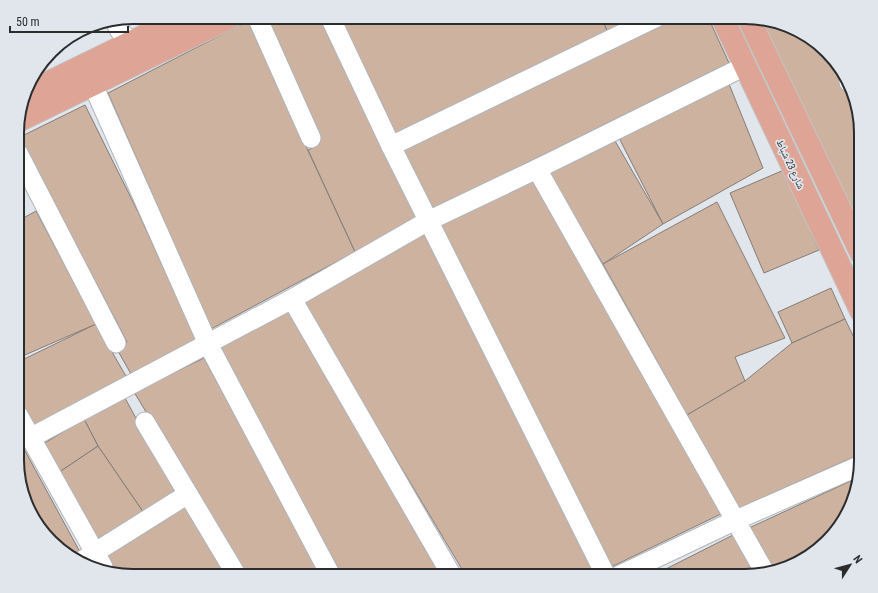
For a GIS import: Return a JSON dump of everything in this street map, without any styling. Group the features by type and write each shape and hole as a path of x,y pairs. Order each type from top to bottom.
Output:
{"main road":[{"path":"33,90 169,24"},
{"path":"25,117 217,24"},
{"name":"شارع 23 شباط","path":"725,24 854,296"},
{"path":"752,24 854,238"}],"street":[{"path":"260,24 311,138"},
{"path":"333,24 391,146 602,569"},
{"path":"391,146 643,24"},
{"path":"117,25 120,31 131,43"},
{"path":"30,438 292,299 428,220 537,169 745,66"},
{"path":"93,85 208,344 326,569"},
{"path":"24,165 116,343"},
{"path":"537,169 762,568"},
{"path":"292,299 448,569"},
{"path":"145,422 233,569"},
{"path":"24,427 93,560 188,494"},
{"path":"633,569 736,520 854,468"}],"building":[{"path":"242,24 249,24 355,252 211,329 108,93"},
{"path":"260,24 323,24 416,217 355,252 308,150 318,145"},
{"path":"343,24 604,24 611,39 395,134"},
{"path":"604,24 635,24 611,39"},
{"path":"656,24 711,24 729,63 432,210 398,142"},
{"path":"759,25 787,32 806,42 822,56 831,67 846,91 854,126 854,216"},
{"path":"729,84 763,168 663,224 618,136"},
{"path":"85,105 139,214 200,348 131,374 118,351 127,342 24,145 24,135"},
{"path":"615,141 663,224 603,264 548,173"},
{"path":"784,170 819,250 764,273 730,193"},
{"path":"533,178 721,514 611,567 439,225"},
{"path":"717,202 785,338 735,357 745,381 687,415 603,264"},
{"path":"36,211 96,324 24,355 24,218"},
{"path":"432,228 594,569 462,569 303,303"},
{"path":"831,288 845,319 792,343 778,312"},
{"path":"292,308 437,569 334,569 218,347"},
{"path":"845,319 854,338 854,457 737,509 687,415 745,381 792,343"},
{"path":"96,324 127,378 34,427 24,408 24,359"},
{"path":"204,358 318,569 241,569 134,392"},
{"path":"125,398 176,492 148,519 98,446 84,419"},
{"path":"84,419 98,446 58,473 43,444"},
{"path":"98,446 148,519 98,539 58,473"},
{"path":"24,449 80,552 77,554 72,551 56,537 47,526 32,502 26,481"},
{"path":"852,480 843,508 836,521 822,537 811,546 787,561 770,566 749,528"},
{"path":"187,505 225,569 126,569 102,564 99,559"},
{"path":"735,534 752,569 752,569 666,569"}]}
